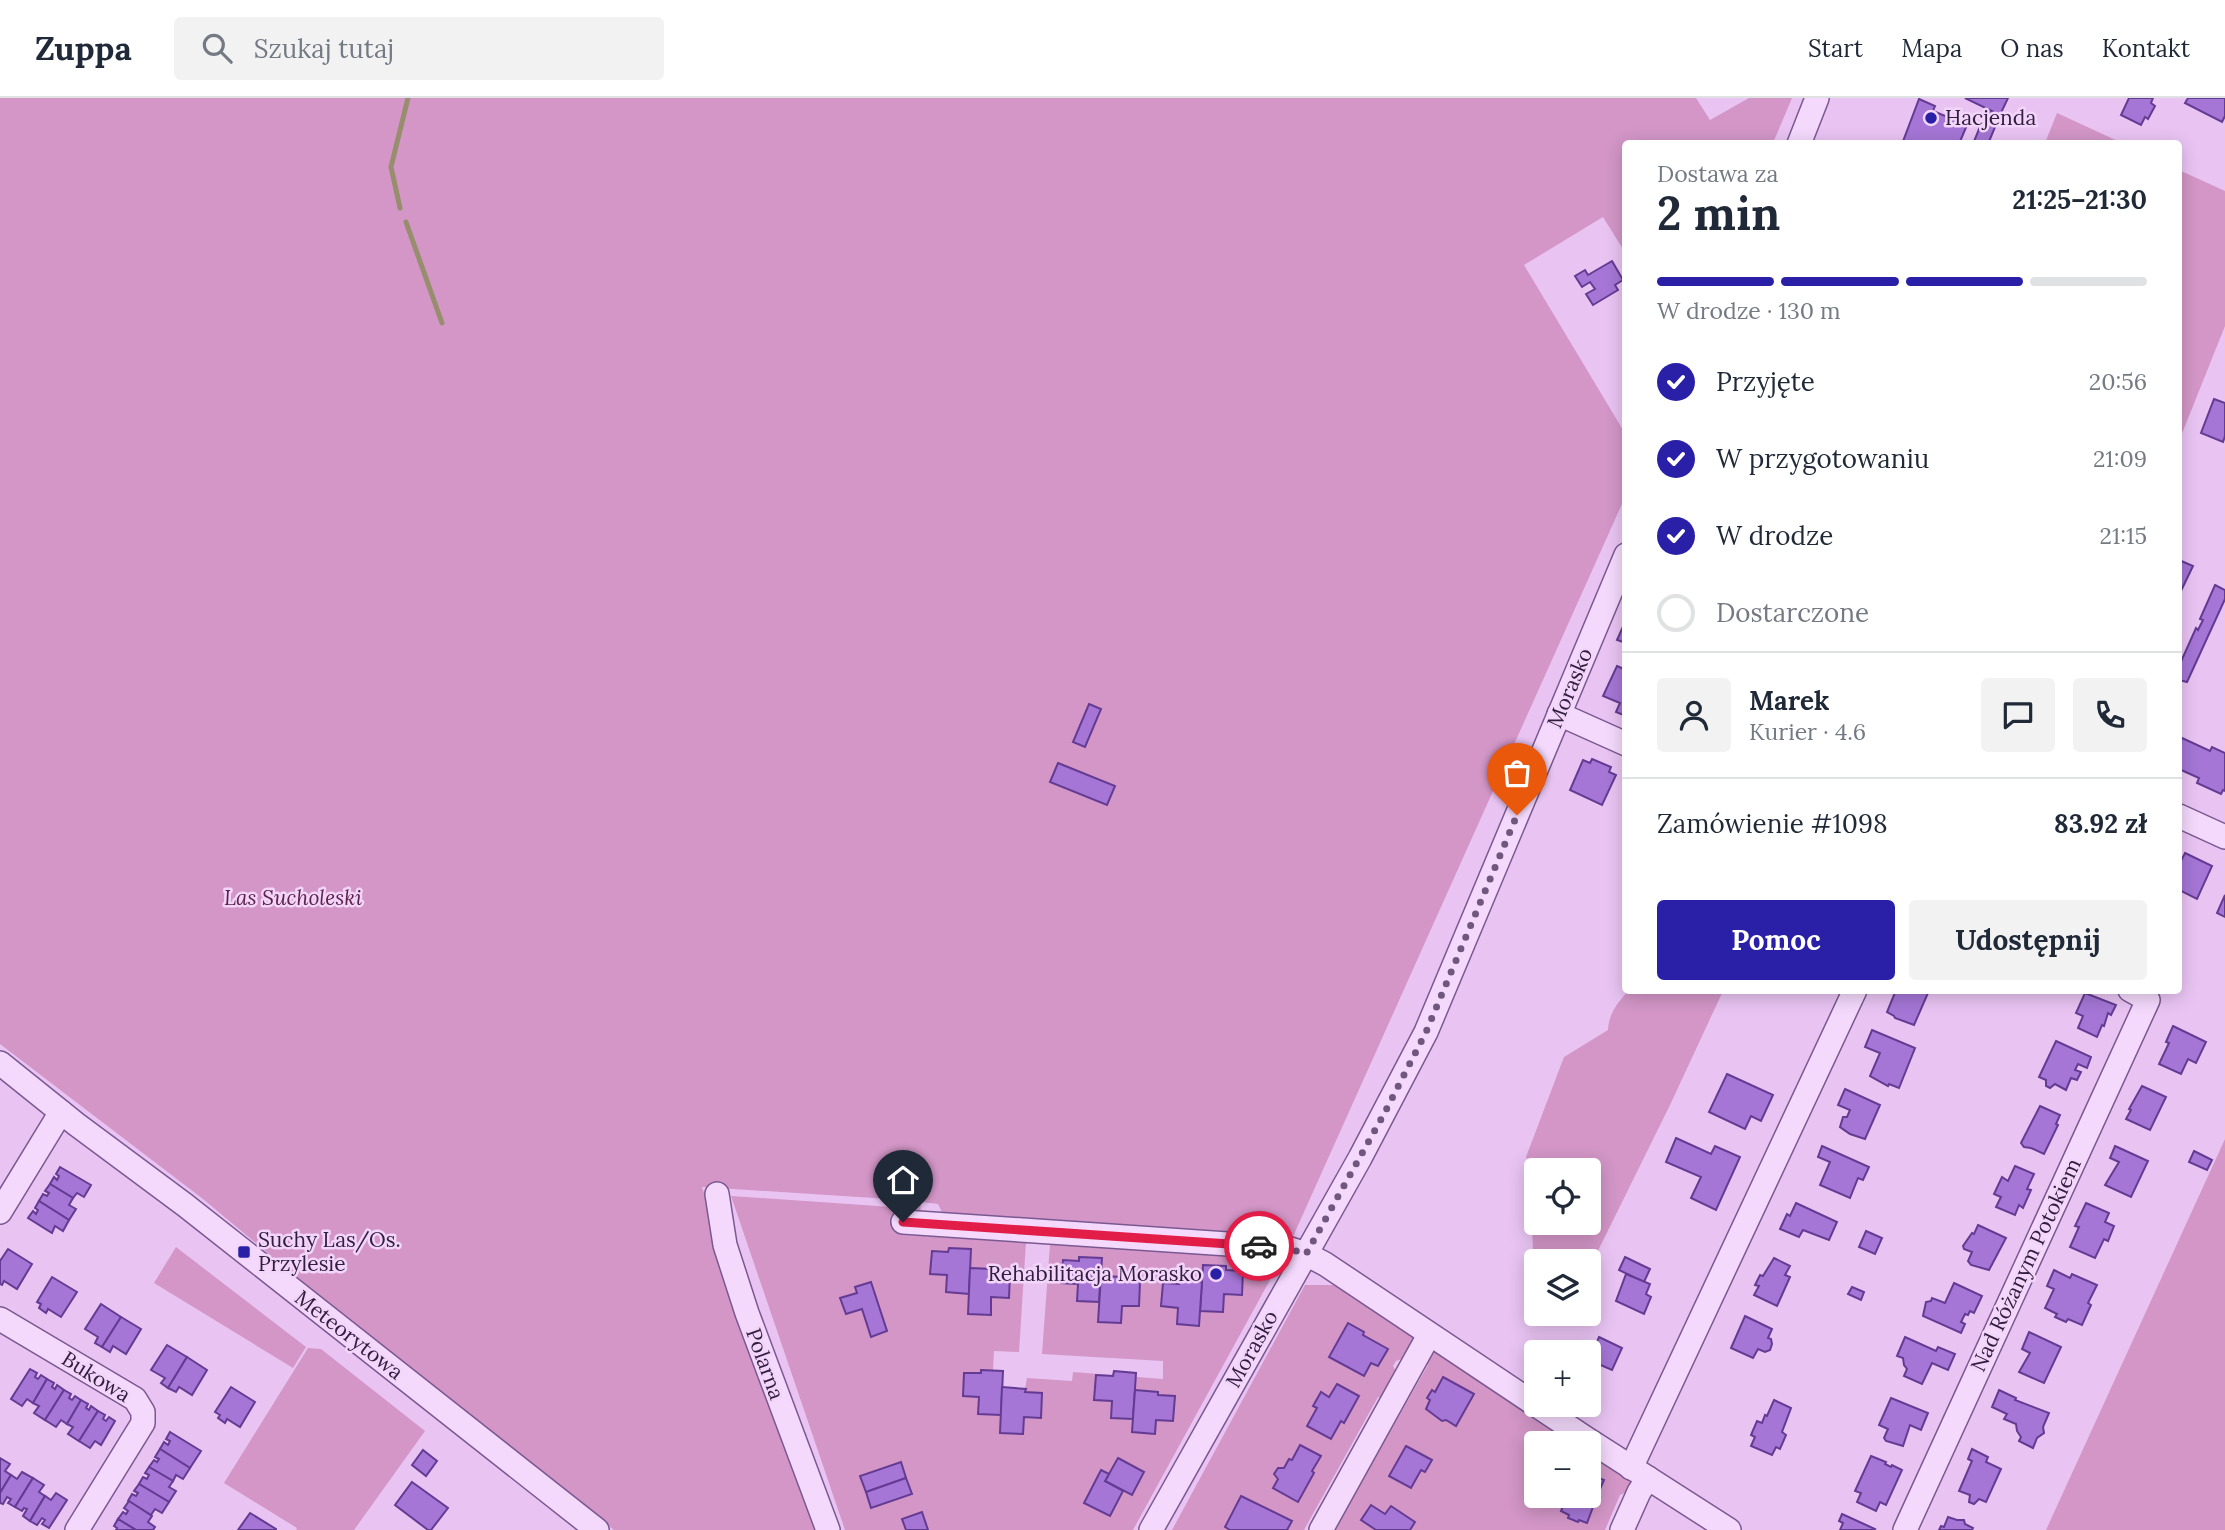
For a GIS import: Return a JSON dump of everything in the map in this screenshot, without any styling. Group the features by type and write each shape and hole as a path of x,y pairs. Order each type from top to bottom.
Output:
{"street":[{"path":"1801,140 1817,98"},
{"name":"Morasko","path":"1151,1530 1384,1114 1426,1032 1622,568"},
{"path":"1559,714 1622,742"},
{"path":"2182,817 2225,837"},
{"path":"1622,1530 1639,1492 1639,1473 1853,994"},
{"name":"Nad Różanym Potokiem","path":"1905,1530 2139,995"},
{"name":"Meteorytowa","path":"0,1063 597,1530"},
{"path":"0,1212 61,1112"},
{"name":"Polarna","path":"717,1194 725,1245 747,1313 828,1530"},
{"path":"903,1222 1287,1248 1306,1254 1729,1530"},
{"name":"Bukowa","path":"0,1319 135,1399 143,1412 143,1423 77,1530"},
{"path":"1321,1530 1429,1335"}],"green space":[{"name":"Las Sucholeski","path":"0,98 1696,98 1710,120 1749,98 1792,98 1774,140 1622,140 1622,248 1603,217 1524,265 1622,428 1622,504 1291,1241 945,1218 938,1204 921,1202 920,1217 896,1215 902,1235 1026,1242 1019,1352 994,1351 993,1370 1003,1371 1003,1387 1025,1389 1027,1378 1072,1381 1073,1372 1163,1379 1163,1361 1042,1354 1050,1244 1282,1258 1133,1530 845,1530 731,1196 892,1207 889,1199 702,1187 821,1530 614,1530 437,1394 203,1199 0,1044"},
{"path":"2057,113 2116,140 2046,140"},
{"path":"2182,171 2225,191 2225,326 2182,434"},
{"path":"1626,994 1722,994 1599,1249 1533,1249 1532,1235 1601,1235 1601,1158 1526,1157 1564,1057 1608,1030 1612,1013"},
{"path":"2225,1139 2225,1530 2046,1530"},
{"path":"176,1247 306,1347 293,1368 154,1283"},
{"path":"1305,1285 1334,1285 1416,1335 1408,1357 1396,1361 1393,1366 1398,1375 1385,1399 1378,1397 1304,1530 1172,1530"},
{"path":"308,1348 321,1349 425,1431 354,1530 296,1530 297,1528 224,1483"},
{"path":"1431,1348 1524,1408 1524,1417 1538,1417 1560,1431 1524,1431 1524,1508 1601,1508 1601,1458 1629,1477 1632,1484 1627,1492 1620,1495 1605,1530 1327,1530 1329,1527 1335,1528 1428,1365 1422,1361"}],"building":[{"path":"1965,98 2008,98 2000,115"},
{"path":"2129,98 2153,98 2151,103 2155,106 2141,125 2121,115"},
{"path":"2188,98 2225,98 2225,116 2222,122 2185,103"},
{"name":"Hacjenda","path":"1919,99 1935,106 1933,111 1967,125 1961,140 1904,140"},
{"path":"1987,109 2000,115 1990,140 1975,140"},
{"path":"1612,261 1622,281 1615,285 1618,290 1593,305 1586,294 1595,289 1590,282 1582,287 1575,276 1585,270 1588,275"},
{"path":"2214,399 2225,403 2223,442 2201,433"},
{"path":"2182,561 2193,566 2182,589"},
{"path":"2215,585 2225,590 2225,599 2187,682 2182,681 2182,659 2196,628 2198,630 2203,620 2200,619"},
{"path":"1622,629 1622,642 1617,640"},
{"path":"1617,666 1622,668 1622,714 1616,712 1620,703 1603,696"},
{"path":"1089,704 1101,709 1085,747 1073,742"},
{"path":"2182,738 2210,751 2212,747 2225,753 2225,791 2221,794 2197,783 2199,778 2182,770"},
{"path":"1592,759 1611,767 1609,772 1616,775 1602,805 1570,790 1583,760 1590,763"},
{"path":"1058,763 1115,786 1107,805 1050,782"},
{"path":"2185,853 2212,866 2197,899 2182,892 2182,859"},
{"path":"2225,895 2225,917 2217,913"},
{"path":"1894,994 1928,994 1914,1025 1887,1012"},
{"path":"2085,994 2116,1005 2111,1015 2108,1013 2097,1037 2078,1028 2083,1016 2076,1013"},
{"path":"2173,1026 2206,1042 2196,1063 2188,1059 2181,1074 2159,1064 2169,1043 2166,1042"},
{"path":"1872,1030 1915,1048 1899,1088 1889,1084 1888,1086 1870,1076 1880,1053 1865,1047"},
{"path":"2056,1041 2091,1057 2087,1068 2078,1064 2075,1070 2081,1072 2077,1080 2071,1078 2066,1090 2055,1084 2050,1088 2046,1086 2046,1080 2039,1077"},
{"path":"1727,1074 1773,1095 1761,1121 1751,1116 1745,1129 1709,1112"},
{"path":"2142,1086 2166,1097 2150,1130 2126,1119"},
{"path":"1845,1089 1880,1105 1865,1139 1840,1127 1843,1117 1847,1117 1850,1110 1838,1105"},
{"path":"2040,1106 2060,1115 2044,1154 2024,1147 2021,1143"},
{"path":"1676,1138 1711,1154 1715,1146 1740,1157 1716,1210 1691,1198 1701,1177 1666,1162"},
{"path":"1822,1146 1869,1167 1863,1180 1858,1178 1850,1198 1820,1185 1830,1162 1818,1157"},
{"path":"2115,1146 2148,1161 2131,1197 2105,1185 2119,1162 2110,1158"},
{"path":"2194,1151 2212,1160 2207,1170 2189,1162"},
{"path":"2015,1166 2034,1174 2023,1208 2019,1205 2015,1215 1996,1207 2001,1197 1994,1194 2002,1177 2008,1181"},
{"path":"60,1167 91,1185 84,1197 77,1193 73,1198 50,1184 54,1177 57,1180 59,1176 56,1174"},
{"path":"50,1184 73,1198 69,1205 76,1209 69,1220 39,1201 43,1194 47,1196 49,1193 45,1191"},
{"path":"39,1201 69,1220 63,1231 55,1226 52,1233 28,1218 33,1211 36,1214 38,1210 35,1208"},
{"path":"1796,1203 1837,1222 1829,1240 1803,1230 1799,1237 1780,1229"},
{"path":"2086,1203 2109,1213 2105,1222 2114,1226 2108,1241 2104,1239 2095,1258 2070,1247 2079,1227 2075,1226"},
{"path":"1978,1225 2006,1238 1989,1270 1971,1265 1968,1261 1972,1252 1963,1246"},
{"path":"1866,1231 1882,1238 1875,1254 1859,1247"},
{"path":"949,1248 971,1249 969,1294 946,1292 947,1275 930,1274 932,1251 948,1252"},
{"path":"8,1249 32,1264 17,1289 4,1281 0,1284 0,1261"},
{"path":"1079,1257 1102,1258 1099,1302 1077,1301 1078,1284 1061,1283 1063,1260 1079,1261"},
{"path":"1625,1257 1650,1269 1644,1282 1619,1270"},
{"path":"1774,1258 1790,1266 1785,1275 1790,1277 1777,1306 1754,1295 1759,1286 1755,1285 1760,1275 1763,1276"},
{"path":"1203,1265 1226,1266 1226,1270 1243,1271 1242,1295 1224,1294 1223,1312 1200,1311"},
{"path":"970,1268 993,1269 993,1273 1010,1273 1009,1298 991,1297 991,1315 968,1314"},
{"path":"2054,1270 2070,1278 2072,1274 2097,1285 2088,1303 2091,1305 2082,1325 2055,1317 2057,1314 2045,1308 2054,1289 2047,1286"},
{"path":"1626,1274 1650,1284 1646,1294 1651,1297 1644,1314 1616,1301"},
{"path":"1101,1276 1124,1277 1123,1281 1140,1282 1139,1306 1122,1306 1121,1323 1098,1322"},
{"path":"52,1277 77,1292 61,1317 48,1309 46,1313 39,1308 41,1304 37,1302"},
{"path":"1179,1280 1202,1282 1199,1326 1177,1324 1178,1308 1161,1306 1163,1283 1179,1284"},
{"path":"871,1282 887,1331 871,1337 862,1309 846,1314 840,1298 857,1293 855,1287"},
{"path":"1954,1283 1982,1296 1974,1313 1970,1311 1968,1315 1965,1314 1961,1322 1965,1324 1961,1333 1923,1316 1926,1302 1932,1298 1945,1303"},
{"path":"1852,1287 1864,1292 1861,1300 1848,1294"},
{"path":"101,1304 121,1317 102,1347 95,1343 98,1337 85,1329"},
{"path":"1745,1316 1772,1329 1768,1338 1772,1344 1770,1350 1765,1352 1758,1349 1753,1358 1731,1348"},
{"path":"121,1317 141,1329 126,1354 113,1346 110,1352 102,1347"},
{"path":"1348,1323 1388,1349 1378,1366 1371,1363 1364,1376 1329,1357"},
{"path":"2029,1332 2061,1347 2044,1383 2019,1372 2030,1353 2022,1349"},
{"path":"1599,1337 1622,1348 1612,1370 1601,1365 1601,1340 1598,1340"},
{"path":"1905,1337 1936,1351 1938,1347 1955,1354 1948,1370 1932,1363 1922,1384 1904,1376 1907,1369 1903,1358 1897,1356"},
{"path":"167,1345 187,1357 168,1388 161,1383 165,1378 151,1370"},
{"path":"187,1357 207,1370 192,1395 179,1387 176,1392 168,1388"},
{"path":"30,1369 37,1373 35,1377 38,1379 41,1375 47,1379 33,1403 27,1399 22,1406 11,1399"},
{"path":"981,1370 1003,1371 1001,1415 978,1414 979,1397 963,1396 964,1373 981,1373"},
{"path":"1114,1371 1136,1373 1133,1419 1111,1418 1112,1401 1094,1400 1096,1375 1113,1376"},
{"path":"1443,1377 1474,1394 1456,1426 1446,1420 1442,1421 1426,1409 1430,1400 1427,1398 1432,1390 1435,1392"},
{"path":"47,1379 54,1383 52,1387 55,1389 57,1385 64,1390 45,1420 34,1413 39,1406 33,1403"},
{"path":"1337,1384 1359,1396 1344,1423 1341,1421 1331,1439 1307,1426 1317,1408 1313,1406 1321,1392 1329,1397"},
{"path":"231,1387 255,1402 240,1427 227,1419 225,1423 215,1412"},
{"path":"1002,1387 1042,1393 1041,1418 1024,1417 1023,1434 1000,1433"},
{"path":"64,1390 71,1394 69,1398 72,1400 75,1396 81,1400 67,1424 61,1420 56,1427 45,1420"},
{"path":"1135,1390 1175,1396 1173,1421 1156,1420 1155,1434 1132,1432"},
{"path":"1999,1390 2016,1398 2015,1400 2049,1413 2043,1427 2044,1433 2037,1438 2033,1448 2019,1441 2021,1437 2016,1424 2004,1419 2007,1414 1992,1407"},
{"path":"1891,1398 1928,1413 1921,1430 1910,1425 1903,1446 1886,1441 1884,1438 1888,1429 1879,1425"},
{"path":"81,1400 88,1404 86,1408 89,1410 91,1406 98,1411 79,1441 68,1434 73,1427 67,1424"},
{"path":"1774,1400 1791,1408 1782,1432 1786,1435 1780,1449 1776,1447 1772,1455 1751,1446 1755,1437 1751,1435 1757,1421 1762,1423 1765,1415 1767,1416"},
{"path":"98,1411 105,1415 103,1419 106,1421 109,1417 115,1421 101,1445 95,1441 90,1448 79,1441"},
{"path":"170,1432 201,1451 190,1468 160,1449 164,1442 168,1445 170,1441 166,1439"},
{"path":"1300,1445 1321,1456 1298,1502 1273,1488 1278,1479 1274,1474 1278,1468 1284,1468 1289,1459 1292,1460"},
{"path":"1406,1446 1432,1460 1425,1472 1421,1470 1411,1488 1389,1476"},
{"path":"160,1449 190,1468 183,1479 176,1475 173,1481 149,1467 154,1460 157,1462 159,1459 155,1457"},
{"path":"1972,1449 1988,1457 1986,1462 2001,1469 1986,1502 1979,1499 1974,1504 1969,1502 1970,1495 1959,1491 1972,1461 1968,1459"},
{"path":"423,1450 437,1461 426,1476 412,1465"},
{"path":"1871,1456 1902,1470 1886,1505 1880,1502 1876,1511 1857,1502 1861,1493 1855,1491"},
{"path":"0,1458 10,1464 5,1471 11,1475 0,1493"},
{"path":"1118,1458 1144,1472 1132,1495 1105,1481"},
{"path":"901,1462 906,1478 866,1492 860,1476"},
{"path":"149,1467 173,1481 169,1487 176,1491 169,1502 139,1484 143,1477 147,1479 149,1475 145,1473"},
{"path":"1101,1470 1109,1474 1105,1481 1123,1491 1110,1516 1084,1503"},
{"path":"22,1472 33,1478 15,1507 8,1503 11,1499 7,1497 3,1504 0,1503 0,1493 11,1475 17,1479"},
{"path":"33,1478 44,1485 39,1492 45,1496 30,1521 23,1516 27,1509 22,1511 15,1507"},
{"path":"906,1478 912,1494 871,1508 866,1492"},
{"path":"412,1482 448,1508 431,1530 395,1505"},
{"path":"139,1484 169,1502 162,1513 155,1509 151,1515 128,1501 132,1494 136,1496 138,1493 134,1491"},
{"path":"56,1493 67,1500 49,1528 42,1524 45,1520 42,1518 37,1525 30,1521 45,1496 51,1500"},
{"path":"1241,1496 1292,1521 1287,1530 1230,1530 1225,1527"},
{"path":"129,1501 152,1516 148,1522 155,1527 153,1530 136,1530 118,1519 123,1512 126,1514 128,1511 124,1508"},
{"path":"1371,1505 1385,1514 1391,1506 1415,1522 1410,1530 1376,1530 1361,1520"},
{"path":"1562,1508 1593,1508 1587,1523 1568,1518 1569,1515 1561,1511"},
{"path":"922,1512 928,1530 906,1530 902,1519"},
{"path":"250,1513 276,1529 276,1530 238,1530"},
{"path":"1842,1514 1875,1529 1840,1530 1843,1523 1839,1521"},
{"path":"1948,1517 1964,1520 1965,1524 1973,1528 1939,1530 1941,1526 1944,1527"},
{"path":"118,1519 136,1530 116,1530 114,1526"}],"waterway":[{"path":"400,208 391,167 408,98"},
{"path":"406,222 442,323"}],"way so far":[{"path":"1259,1246 1287,1248 1306,1254 1426,1032 1517,815"}],"place":[{"name":"Hacjenda","path":"1931,118"},
{"name":"Suchy Las/Os. Przylesie","path":"244,1252"},
{"name":"Rehabilitacja Morasko","path":"1216,1274"}],"route":[{"path":"903,1222 1259,1246"}]}
